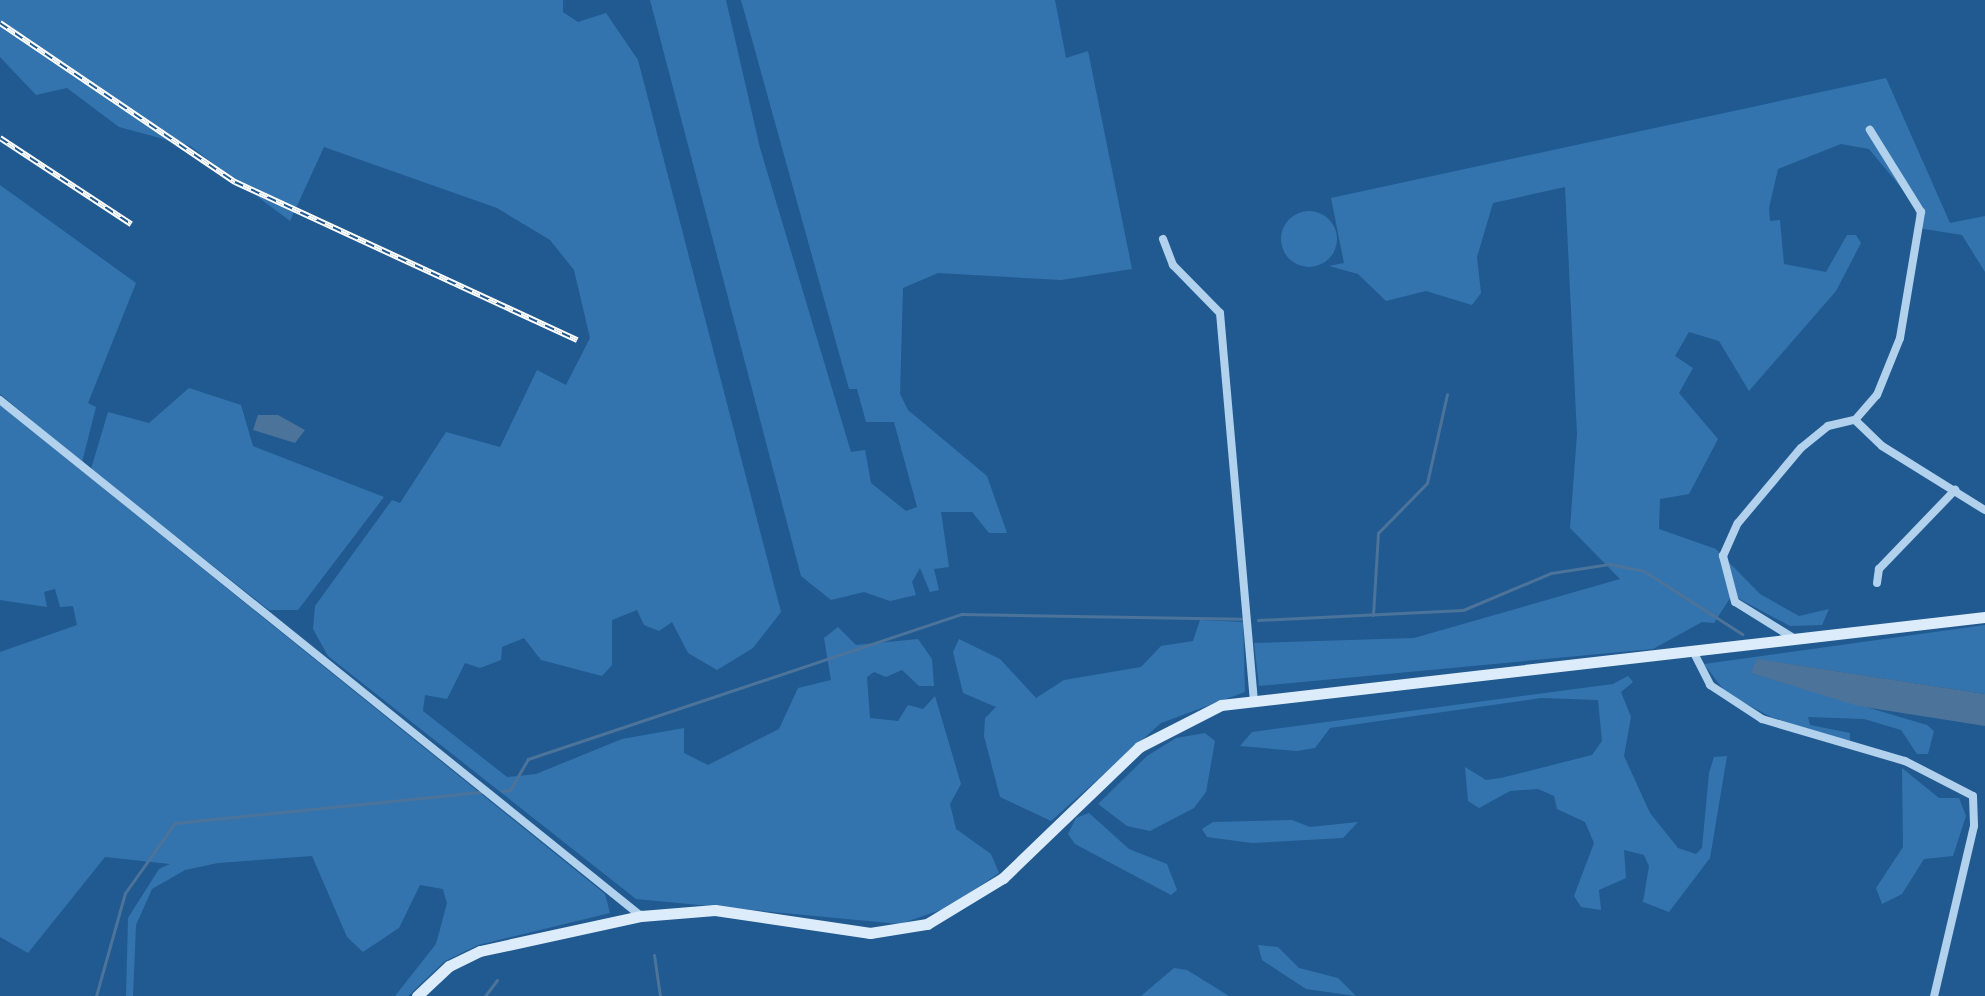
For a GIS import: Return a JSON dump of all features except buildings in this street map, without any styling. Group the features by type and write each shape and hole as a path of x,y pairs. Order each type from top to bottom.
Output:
{"main road":[{"path":"417,996 449,966 480,951 641,916 715,910 870,933 927,924 1003,878 1165,728 1254,699 1694,653 1985,617"}],"street":[{"path":"1799,641 1735,602 1723,556 1738,523 1801,448 1828,426 1855,420 1883,385 1896,350 1922,231 1920,202 1870,130"},
{"path":"1163,239 1173,265 1220,313 1254,699"},
{"path":"0,400 641,916"},
{"path":"1855,420 1985,510"},
{"path":"1877,583 1879,569 1955,490"},
{"path":"1694,653 1710,685 1762,719 1905,761 1973,796 1974,826 1934,996"}],"shaded area":[{"path":"0,0 563,0 563,12 578,22 606,13 638,60 781,612 753,648 717,670 688,653 672,622 659,631 644,625 637,610 612,620 612,665 602,676 541,660 524,638 502,647 501,660 480,668 465,663 447,699 425,695 423,711 507,777 536,774 622,739 684,728 684,753 708,765 779,729 798,688 831,680 824,638 838,627 856,645 918,639 932,659 934,686 919,686 902,670 886,677 874,672 867,677 870,718 898,721 908,705 923,709 935,696 961,784 950,804 956,829 991,854 999,873 949,907 900,924 636,899 328,656 313,629 315,606 392,500 400,503 446,432 500,447 537,370 566,385 590,338 574,270 550,240 497,208 324,147 290,221 190,146 119,127 67,88 36,95 0,57"},
{"path":"650,0 726,0 760,148 851,452 865,450 871,483 906,511 917,507 894,422 866,422 857,389 849,389 741,0 1055,0 1066,58 1088,51 1132,269 1061,280 938,273 903,288 900,394 908,410 987,476 1007,533 989,533 972,512 941,512 949,567 934,569 939,590 930,592 920,568 912,582 916,595 890,601 864,592 831,600 801,576"},
{"path":"1886,78 1950,223 1985,216 1985,272 1962,235 1918,228 1914,203 1869,149 1841,144 1778,169 1769,208 1770,221 1780,220 1784,264 1826,272 1847,235 1856,235 1861,243 1836,291 1749,391 1719,341 1689,332 1675,356 1693,368 1679,393 1718,439 1689,494 1660,499 1659,529 1716,549 1760,594 1799,616 1829,609 1822,625 1790,626 1732,595 1714,623 1702,622 1653,649 1259,686 1254,643 1414,638 1620,579 1570,528 1577,434 1565,187 1493,203 1477,257 1481,293 1472,305 1426,291 1386,301 1358,274 1329,266 1344,263 1331,198"},
{"path":"0,185 136,283 88,403 96,407 82,462 0,394"},
{"path":"1309,211 1329,219 1337,239 1329,259 1309,267 1289,259 1281,239 1289,219"},
{"path":"189,388 241,405 253,446 384,497 298,610 269,610 91,469 108,412 149,423"},
{"path":"0,405 605,894 610,913 478,945 445,961 408,996 395,996 436,944 447,903 443,889 420,885 399,928 363,952 347,937 312,856 218,863 185,870 152,889 136,925 133,996 126,996 128,918 159,869 170,864 105,857 28,953 0,937 0,652 77,625 73,606 60,607 55,589 44,592 47,607 0,600"},
{"path":"258,415 278,415 305,430 295,443 253,430"},
{"path":"1200,620 1243,622 1245,692 1161,723 1051,821 1000,797 984,736 985,718 996,707 963,693 953,652 959,639 1000,659 1036,698 1064,680 1141,667 1161,646 1193,641"},
{"path":"1985,625 1985,694 1774,662 1751,673 1927,725 1934,731 1928,754 1917,754 1901,730 1864,719 1808,717 1810,725 1850,733 1850,742 1771,717 1726,693 1704,664"},
{"path":"1757,659 1985,694 1985,726 1858,706 1751,673"},
{"path":"1628,676 1633,682 1621,692 1631,717 1624,756 1650,813 1678,848 1696,854 1702,848 1709,773 1714,757 1727,756 1710,858 1669,912 1643,902 1649,866 1644,855 1624,850 1626,878 1599,890 1601,910 1581,907 1574,896 1594,843 1585,822 1557,809 1554,796 1538,789 1510,791 1479,808 1468,801 1465,767 1486,780 1592,755 1602,741 1598,700 1541,698 1330,728 1315,748 1297,751 1240,746 1252,732 1613,684"},
{"path":"1205,733 1215,741 1206,792 1194,808 1150,831 1127,826 1098,804 1147,756 1176,738"},
{"path":"1902,768 1939,798 1959,798 1966,816 1953,856 1924,859 1902,894 1882,904 1876,888 1903,847"},
{"path":"1089,813 1129,849 1167,864 1177,890 1171,895 1075,844 1068,834 1076,818"},
{"path":"1292,820 1310,827 1358,822 1343,838 1252,843 1207,837 1202,829 1213,822"},
{"path":"1258,945 1278,947 1299,968 1338,978 1356,996 1306,989 1262,960"},
{"path":"1174,968 1187,970 1229,996 1141,996"}],"waterway":[{"path":"1373,615 1378,533 1427,483 1447,394"},
{"path":"1258,620 1463,610 1551,573 1609,564 1644,571 1742,634"},
{"path":"502,791 510,790 528,759 962,614 1241,619"},
{"path":"96,996 125,893 175,823 482,792"},
{"path":"654,955 660,996"},
{"path":"485,996 497,980"}],"railway":[{"path":"0,23 235,182 577,340"},
{"path":"0,138 131,224"}]}
